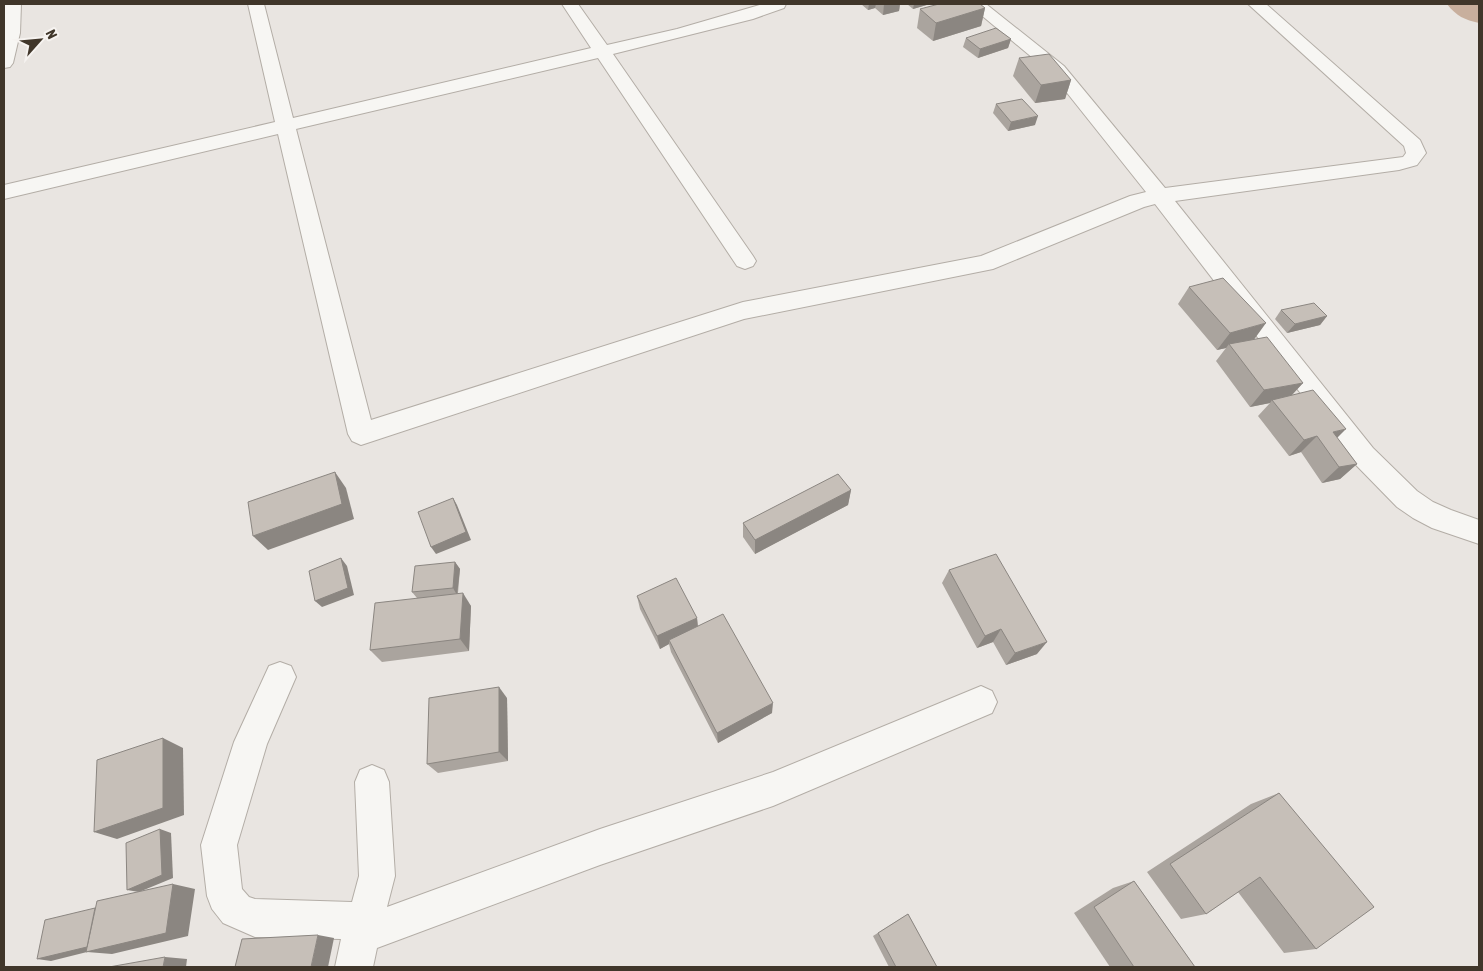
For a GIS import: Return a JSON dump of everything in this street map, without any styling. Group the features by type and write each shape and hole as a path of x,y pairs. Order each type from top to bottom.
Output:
{"street":[{"path":"4,63 11,34 13,4"},
{"path":"256,4 361,434 743,311 985,263 1138,201 1160,196 1410,161 1416,154 1413,144 1256,4"},
{"path":"570,4 600,51 745,261"},
{"path":"4,192 600,51 747,15 778,4"},
{"path":"976,4 1058,70 1160,196 1364,456 1407,499 1423,510 1479,532"},
{"path":"280,677 251,742 219,845 225,896 236,910 255,918 360,941 600,847 773,789 981,702"},
{"path":"360,941 378,876 372,782"}],"building":[{"path":"939,4 980,4 985,8 936,23 920,9"},
{"path":"996,28 1011,39 980,49 966,38"},
{"path":"1049,54 1071,80 1041,85 1019,58"},
{"path":"1022,99 1038,116 1011,122 996,104"},
{"path":"1223,278 1266,323 1230,333 1189,287"},
{"path":"1314,303 1327,316 1295,324 1281,310"},
{"path":"1267,337 1303,383 1264,390 1229,344"},
{"path":"1313,390 1346,429 1333,432 1357,464 1339,467 1317,436 1304,440 1272,400"},
{"path":"335,472 342,504 253,536 248,502"},
{"path":"838,474 851,490 755,540 743,523"},
{"path":"453,498 466,532 431,547 418,512"},
{"path":"996,554 1047,642 1015,653 1001,629 985,636 949,570"},
{"path":"341,558 348,588 315,601 309,571"},
{"path":"455,562 453,588 412,592 415,566"},
{"path":"676,578 697,618 657,636 637,596"},
{"path":"463,593 460,639 370,650 375,603"},
{"path":"723,614 773,703 717,733 669,640"},
{"path":"499,687 499,752 427,764 429,698"},
{"path":"163,738 163,808 94,832 97,760"},
{"path":"1279,793 1374,907 1316,949 1260,877 1206,914 1170,864"},
{"path":"160,829 162,875 127,890 126,843"},
{"path":"1134,881 1195,967 1134,967 1094,907"},
{"path":"173,884 166,933 86,952 97,901"},
{"path":"95,908 87,947 37,959 45,920"},
{"path":"908,914 937,967 896,967 878,933"},
{"path":"318,935 311,967 235,967 242,939"},
{"path":"165,957 163,967 109,967"}],"waterway":[{"path":"1467,4 1479,11"}]}
